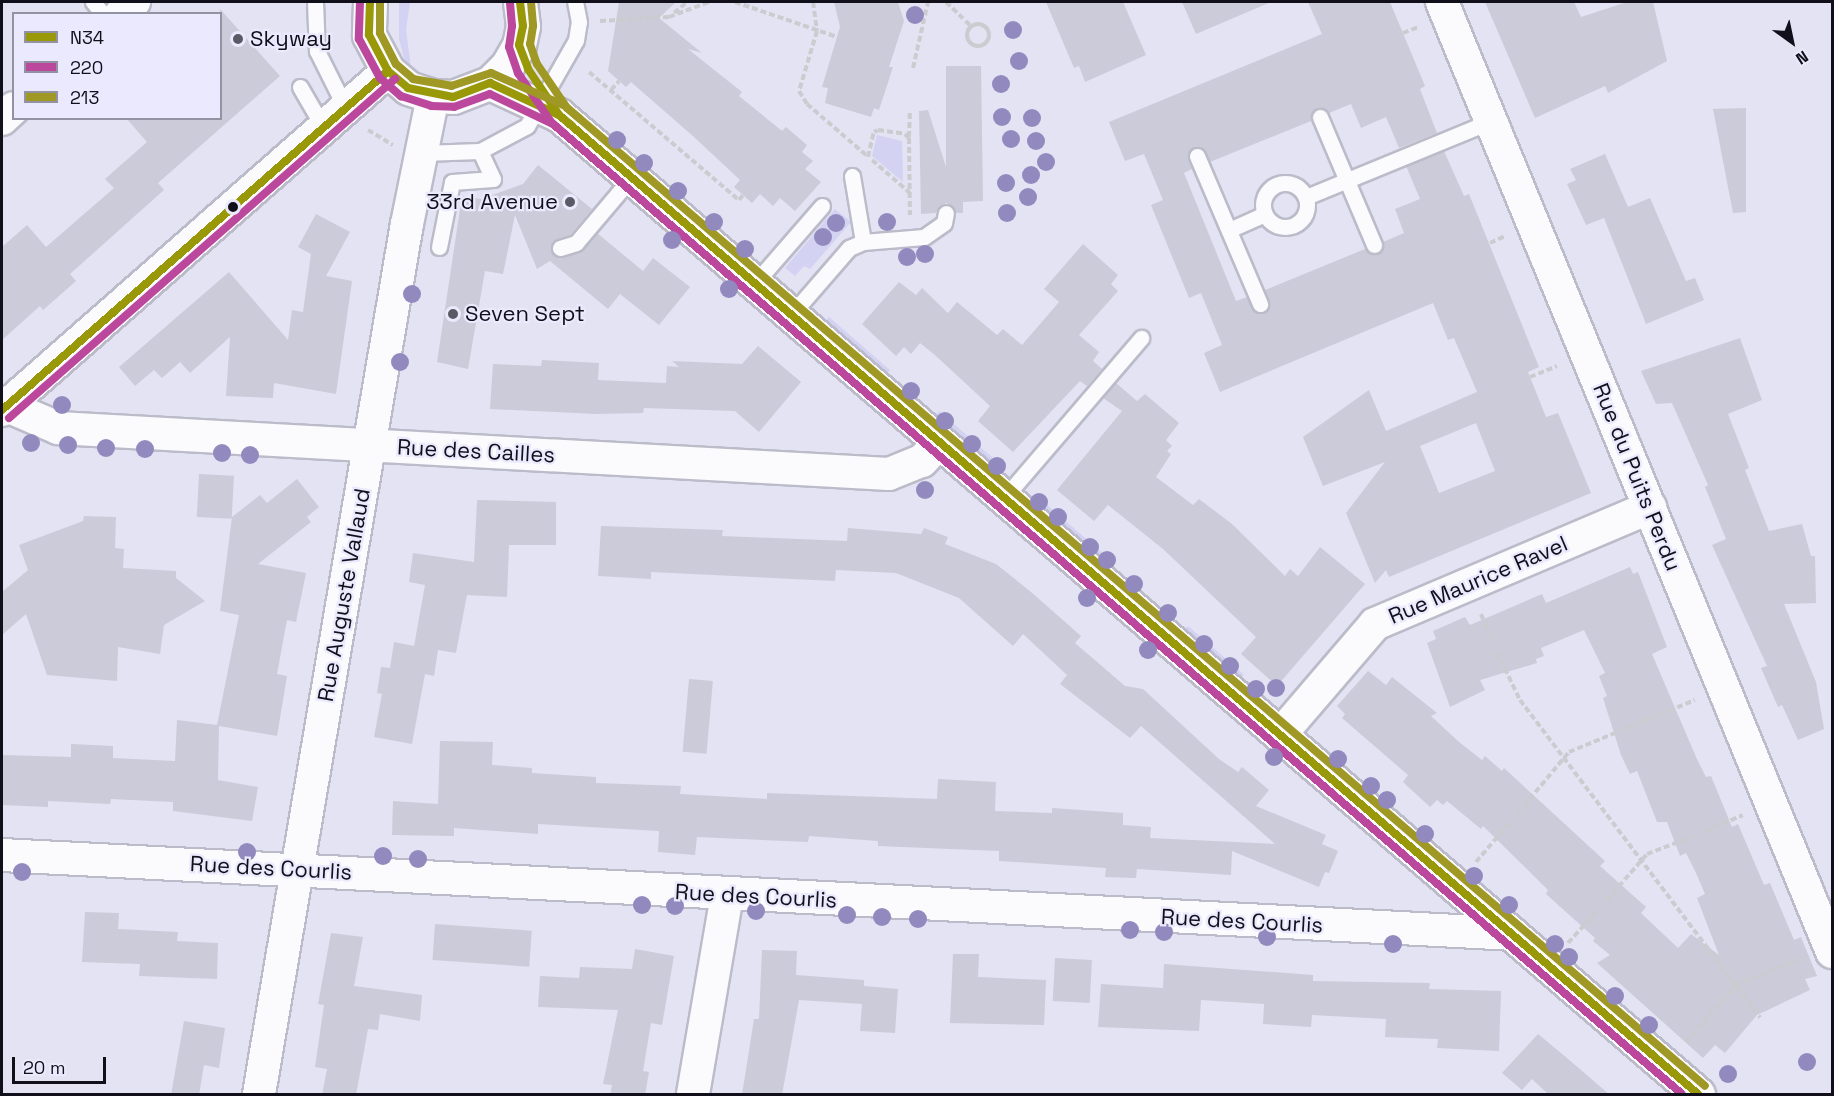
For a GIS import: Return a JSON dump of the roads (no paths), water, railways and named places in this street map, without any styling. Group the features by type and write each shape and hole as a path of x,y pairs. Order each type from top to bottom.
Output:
{"main road":[{"path":"370,2 369,35 388,71 408,88 433,96 453,97 490,83 507,66 519,45 523,26 520,2"},
{"path":"519,45 548,104"},
{"path":"490,83 548,104 1698,1095"}],"street":[{"name":"Rue du Puits Perdu","path":"1433,13 1491,121 1650,507 1823,953"},
{"path":"4,408 388,71"},
{"name":"Rue Auguste Vallaud","path":"259,1095 369,445 433,96"},
{"name":"Rue des Cailles","path":"4,408 58,428 889,474 922,461 940,442"},
{"name":"Rue Maurice Ravel","path":"1280,735 1375,624 1650,507"},
{"name":"Rue des Courlis","path":"2,855 297,868 727,895 1512,934"},
{"path":"693,1095 727,895"}],"lane":[{"path":"315,2 317,51 334,116"},
{"path":"422,153 480,151 519,133 548,104 576,40 579,22 575,2"},
{"path":"300,87 334,116"},
{"path":"1320,117 1374,245"},
{"path":"1306,197 1491,121"},
{"path":"439,247 452,182 493,179 480,151"},
{"path":"1197,156 1260,304"},
{"path":"852,176 863,243"},
{"path":"560,248 576,243 632,178"},
{"path":"1276,185 1297,186 1306,197 1303,218 1291,226 1276,225 1265,214 1263,201 1276,185"},
{"path":"754,283 822,206"},
{"path":"791,315 840,256 863,243 924,237 944,224 946,213"},
{"path":"1230,230 1265,214"},
{"path":"1004,498 1141,338"}],"place":[{"name":"Skyway","path":"238,39"},
{"name":"33rd Avenue","path":"570,202"},
{"name":"Seven Sept","path":"453,314"}]}
